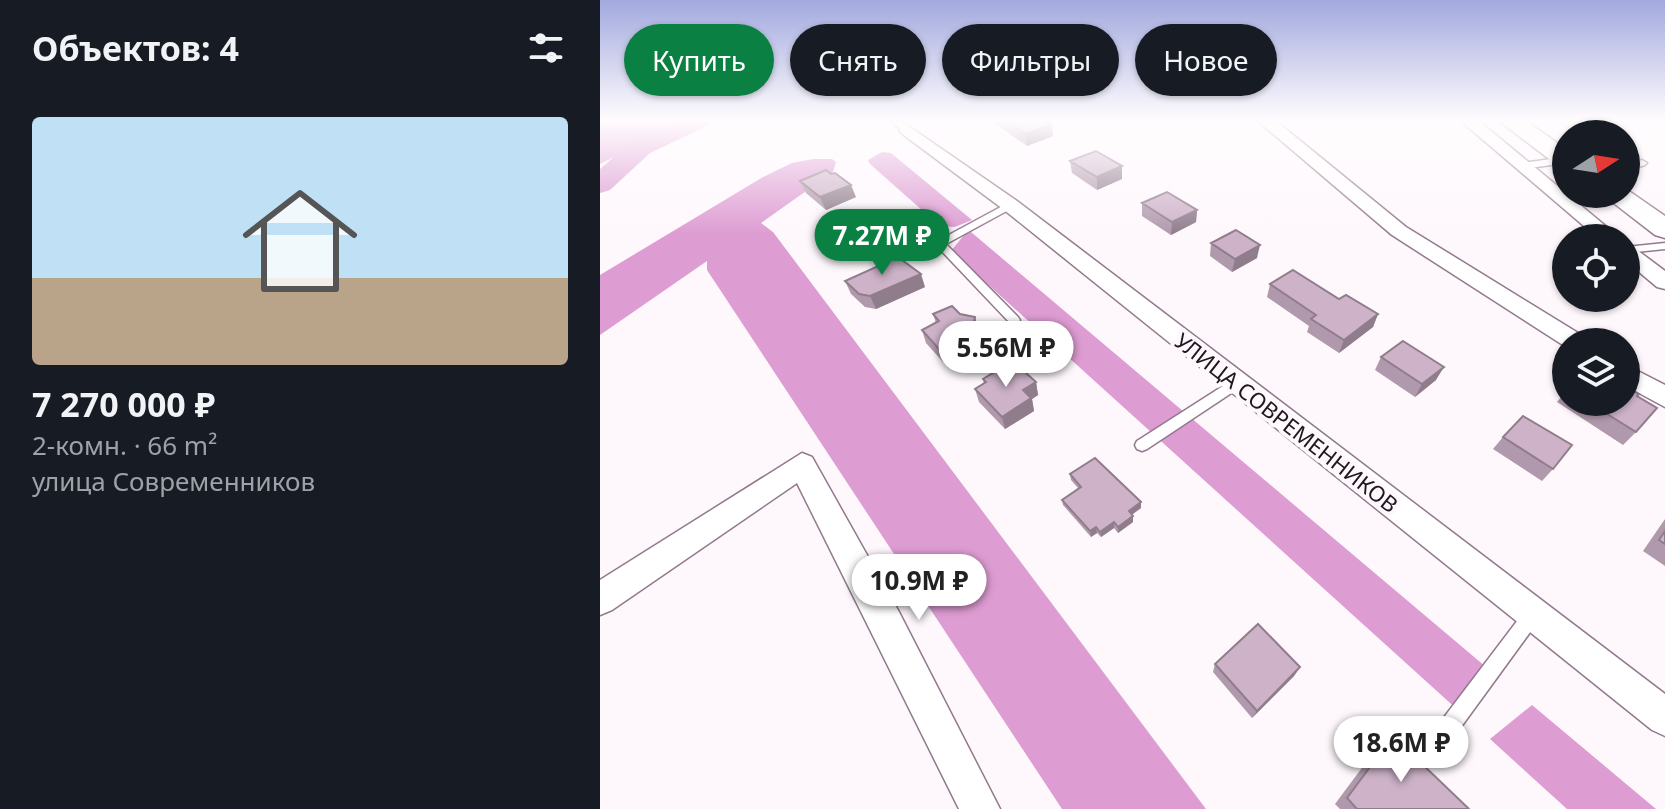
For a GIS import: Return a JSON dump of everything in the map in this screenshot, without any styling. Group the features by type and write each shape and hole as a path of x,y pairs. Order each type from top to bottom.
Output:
{"street":[{"name":"УЛИЦА СОВРЕМЕННИКОВ","path":"946,159 1010,205 1665,717"},
{"path":"1312,159 1399,231 1553,328"},
{"path":"1513,159 1593,224"},
{"path":"1635,208 1665,229"},
{"path":"1640,261 1665,282"},
{"path":"1640,382 1665,397"},
{"path":"600,599 802,465 887,624 980,809"}],"lane":[{"path":"1522,166 1552,162"},
{"path":"1010,205 939,243 1014,320"},
{"path":"1640,249 1665,246"},
{"path":"1142,445 1237,382"},
{"path":"1446,731 1533,614"}],"shaded area":[{"path":"832,159 836,162 833,172 761,223 773,232 1206,809 1062,809 707,270 707,261 600,335 600,275 763,177 792,163"},
{"path":"898,159 972,220 955,227 940,226 868,160"},
{"path":"971,232 1499,678 1460,712 951,251 964,235"},
{"path":"1532,705 1656,809 1567,809 1490,739"}],"building":[{"path":"1109,159 1122,166 1097,177 1070,161"},
{"path":"826,170 851,185 820,197 800,181"},
{"path":"1167,192 1197,210 1172,222 1142,203"},
{"path":"1236,230 1260,245 1235,259 1211,243"},
{"path":"885,260 902,260 921,274 870,296 859,294 845,281 883,264"},
{"path":"1293,270 1339,299 1346,295 1378,314 1344,340 1311,319 1316,315 1270,284"},
{"path":"952,306 960,314 975,317 971,332 939,349 922,330 939,321 933,314"},
{"path":"1403,341 1444,367 1422,384 1381,357"},
{"path":"1013,361 1036,382 1023,390 1031,398 1002,417 975,389 986,382 983,379"},
{"path":"1640,398 1657,408 1636,432 1610,416 1640,416"},
{"path":"1523,416 1572,445 1553,469 1503,437"},
{"path":"1095,458 1141,502 1129,511 1133,516 1118,527 1114,522 1100,532 1096,527 1090,531 1062,500 1081,487 1070,474"},
{"path":"1258,624 1300,667 1257,711 1215,664"},
{"path":"1393,736 1469,809 1357,809 1347,798"}],"waterway":[{"path":"600,184 628,159"}]}
